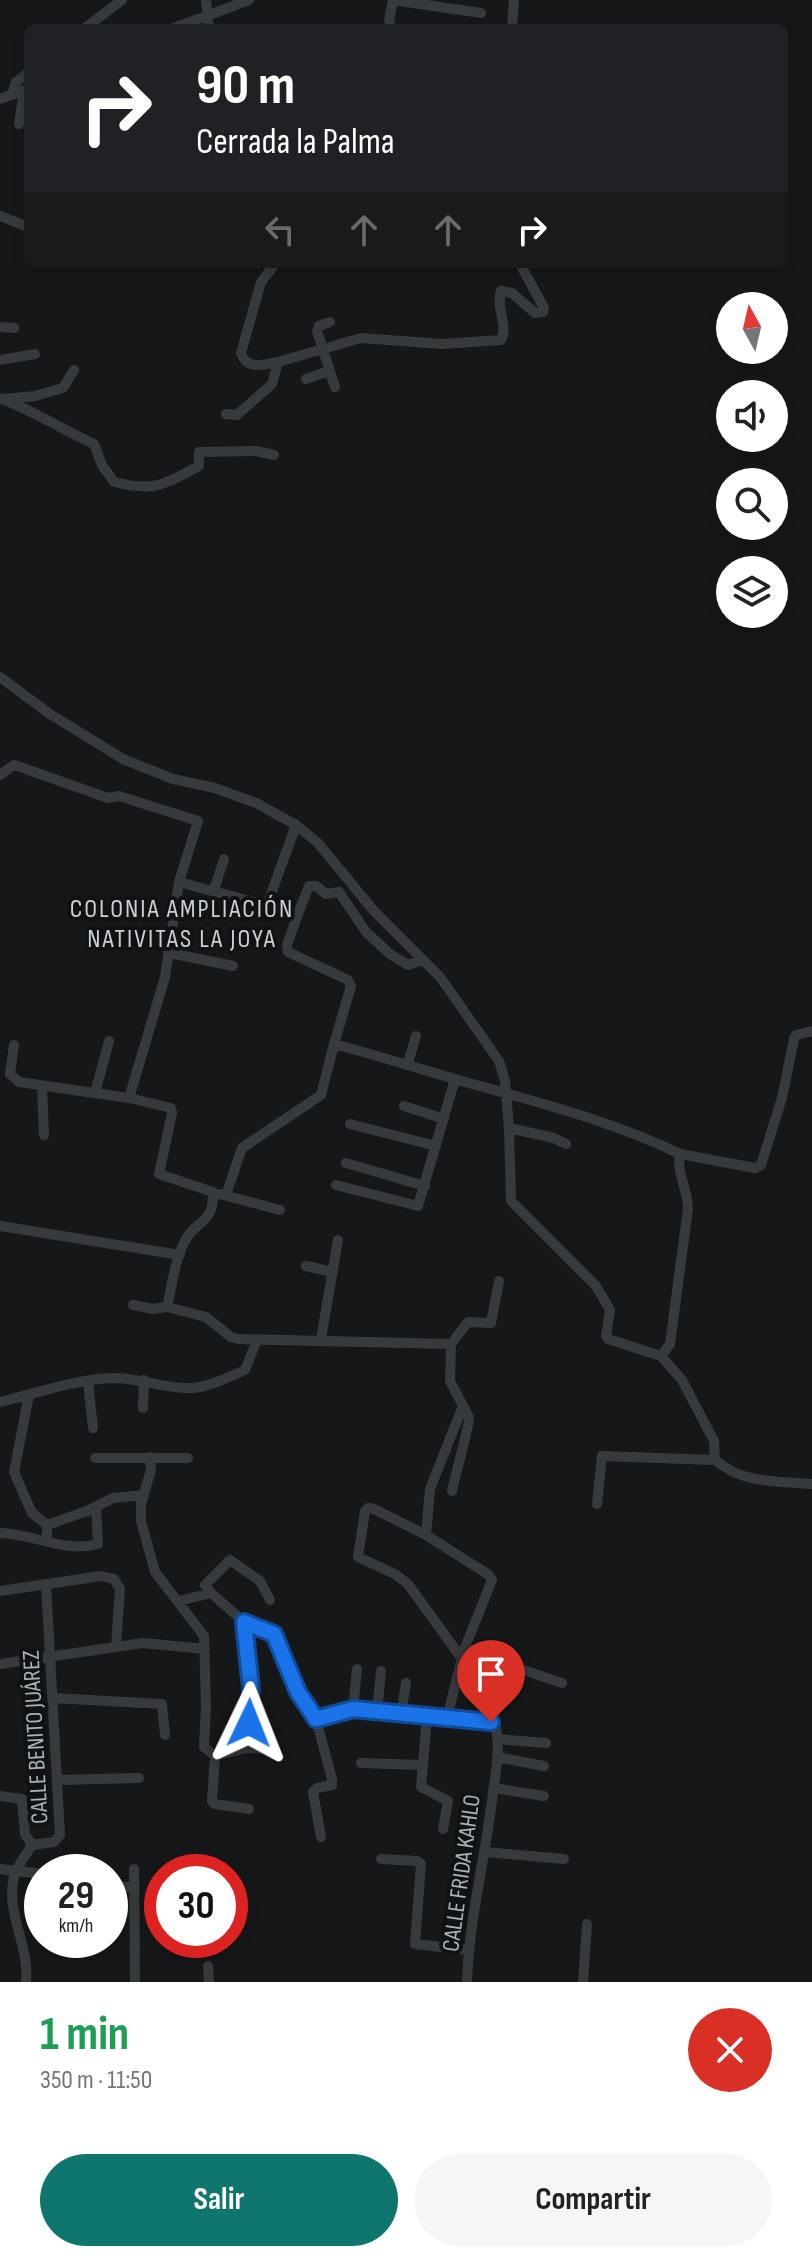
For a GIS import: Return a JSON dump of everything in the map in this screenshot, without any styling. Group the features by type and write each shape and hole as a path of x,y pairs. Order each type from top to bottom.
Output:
{"street":[{"path":"90,24 122,0"},
{"path":"206,0 209,24"},
{"path":"184,24 249,0"},
{"path":"390,24 393,0 481,13"},
{"path":"512,24 514,0"},
{"path":"12,95 16,82 24,76"},
{"path":"0,99 24,91"},
{"path":"19,124 24,100"},
{"path":"0,216 24,225"},
{"path":"272,268 261,282 241,353 252,365 278,362 365,338 442,344 501,340 504,331 498,297 501,291 512,293 535,313 539,314 544,308 522,268"},
{"path":"330,322 317,328 335,387"},
{"path":"0,327 14,328"},
{"path":"0,360 35,354"},
{"path":"226,414 237,415 272,384 278,362"},
{"path":"1,399 35,396 63,388 74,370"},
{"path":"306,379 329,371"},
{"path":"1,399 32,411 94,444 102,465 114,482 142,489 163,485 199,466 199,452 256,451 274,455"},
{"path":"0,677 50,714 123,759 173,779 215,788 256,803 296,825 318,843 373,910 440,977 494,1052 503,1069 509,1128 509,1190 515,1207 596,1286 610,1310 608,1339 661,1356 682,1380 714,1441 715,1460"},
{"path":"0,775 14,765 108,798 119,796 195,819 198,824 179,882 170,953 150,1034 129,1098"},
{"path":"267,905 296,825"},
{"path":"214,890 224,859"},
{"path":"179,882 298,914"},
{"path":"226,1195 242,1148 321,1095 351,986 348,980 288,952 287,945 309,886 316,886 326,894 339,892 377,944 408,965 422,960"},
{"path":"170,953 233,966"},
{"path":"334,1044 505,1092 643,1136 680,1154 755,1168 761,1165 782,1098 794,1039 796,1035 812,1031"},
{"path":"408,1063 416,1036"},
{"path":"95,1093 109,1041"},
{"path":"14,1045 10,1074 19,1082 129,1098 171,1108 159,1174 280,1210"},
{"path":"336,1185 418,1206 455,1079"},
{"path":"42,1086 44,1135"},
{"path":"404,1106 444,1119"},
{"path":"350,1124 436,1146"},
{"path":"509,1128 554,1138 566,1144"},
{"path":"661,1356 670,1344 688,1209 688,1197 678,1164 680,1154"},
{"path":"346,1163 425,1186"},
{"path":"167,1307 186,1240 199,1228 212,1208 213,1192"},
{"path":"0,1226 180,1255"},
{"path":"321,1339 338,1240"},
{"path":"306,1266 333,1272"},
{"path":"452,1491 469,1425 450,1381 451,1344 468,1322 491,1323 499,1281"},
{"path":"133,1305 153,1309 167,1307 206,1317 231,1337 451,1344"},
{"path":"0,1402 44,1389 112,1378 181,1387 209,1385 245,1370 257,1340"},
{"path":"143,1408 144,1380"},
{"path":"88,1382 93,1428"},
{"path":"29,1395 14,1472 32,1513 47,1525"},
{"path":"426,1535 430,1489 463,1406"},
{"path":"597,1504 602,1456 715,1460 733,1474 743,1477 812,1484"},
{"path":"150,1457 141,1521 155,1572 204,1636 204,1747 215,1756"},
{"path":"95,1458 188,1458"},
{"path":"0,1473 14,1472"},
{"path":"47,1525 113,1498 144,1495"},
{"path":"0,1533 20,1534 47,1540 60,1547 80,1549 98,1544 96,1507"},
{"path":"447,1718 463,1654 492,1580 489,1575 426,1535 368,1508 358,1557 395,1574 408,1584 463,1654 562,1683"},
{"path":"47,1525 47,1540"},
{"path":"270,1600 260,1581 230,1560 205,1585 244,1622 274,1634 298,1692 316,1719 325,1744 332,1785 313,1792 321,1837"},
{"path":"0,1591 101,1576 114,1579 120,1589 116,1646"},
{"name":"CALLE BENITO JUÁREZ","path":"26,1982 23,1942 13,1908 16,1871 32,1845 54,1842 60,1835 46,1584"},
{"path":"179,1601 211,1593"},
{"path":"244,1622 251,1689 247,1748"},
{"path":"0,1664 143,1643 205,1649"},
{"path":"353,1709 357,1669"},
{"path":"377,1712 381,1671"},
{"path":"401,1714 406,1683"},
{"path":"53,1698 162,1704 165,1735"},
{"path":"316,1719 353,1709 491,1722 495,1724 497,1739 546,1743"},
{"path":"427,1717 421,1787 448,1801 443,1829"},
{"name":"CALLE FRIDA KAHLO","path":"467,1982 468,1950 494,1788 497,1739"},
{"path":"215,1756 247,1748 275,1749"},
{"path":"215,1756 212,1801 249,1809"},
{"path":"497,1757 544,1766"},
{"path":"361,1763 422,1765"},
{"path":"58,1780 139,1778"},
{"path":"494,1788 544,1796"},
{"path":"0,1796 22,1799 25,1834 32,1845"},
{"path":"486,1852 564,1859"},
{"path":"381,1859 421,1864 415,1944 468,1950"},
{"path":"0,1869 24,1872"},
{"path":"134,1869 135,1982"},
{"path":"128,1887 135,1888"},
{"path":"0,1907 13,1908"},
{"path":"583,1982 587,1924"},
{"path":"208,1966 209,1982"}],"district":[{"name":"COLONIA AMPLIACIÓN NATIVITAS LA JOYA","path":"182,923"}],"route":[{"path":"249,1723 251,1689 244,1622 274,1634 298,1692 316,1719 353,1709 491,1722"}]}
